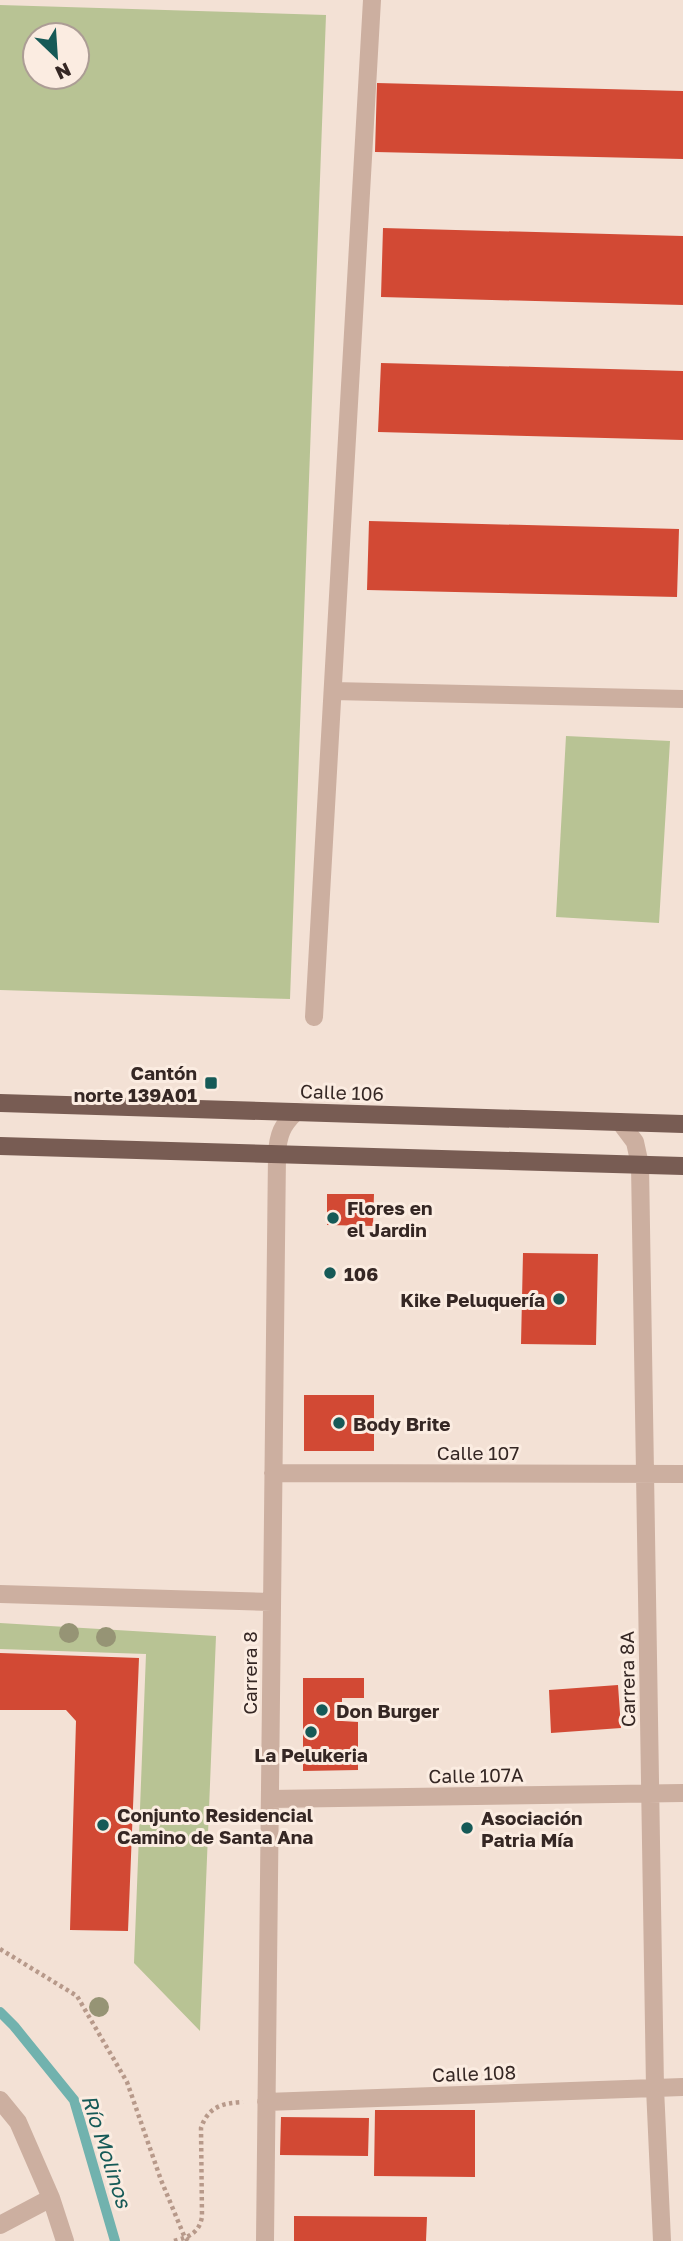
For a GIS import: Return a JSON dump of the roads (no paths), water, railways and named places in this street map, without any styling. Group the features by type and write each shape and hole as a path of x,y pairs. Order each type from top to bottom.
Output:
{"main road":[{"name":"Calle 106","path":"0,1103 683,1124"},
{"path":"0,1146 683,1166"}],"street":[{"path":"314,1017 372,0"},
{"path":"333,691 683,699"},
{"name":"Carrera 8","path":"265,2241 277,1154 278,1136 285,1122 296,1112"},
{"name":"Carrera 8A","path":"620,1122 635,1142 640,1165 655,2088 662,2241"},
{"name":"Calle 107","path":"273,1473 683,1474"},
{"path":"0,1594 271,1602"},
{"name":"Calle 107A","path":"270,1799 683,1793"},
{"name":"Calle 108","path":"266,2102 683,2087"},
{"path":"0,2100 18,2122 51,2198 65,2241"},
{"path":"0,2225 51,2198"}],"waterway":[{"name":"Río Molinos","path":"0,2012 74,2100 115,2241"}],"place":[{"name":"Cantón norte 139A01","path":"211,1083"},
{"name":"Flores en el Jardin","path":"333,1218"},
{"name":"106","path":"330,1273"},
{"name":"Kike Peluquería","path":"559,1299"},
{"name":"Body Brite","path":"339,1423"},
{"name":"Don Burger","path":"322,1710"},
{"name":"La Pelukeria","path":"311,1732"},
{"name":"Conjunto Residencial Camino de Santa Ana","path":"103,1825"},
{"name":"Asociación Patria Mía","path":"467,1828"}]}
